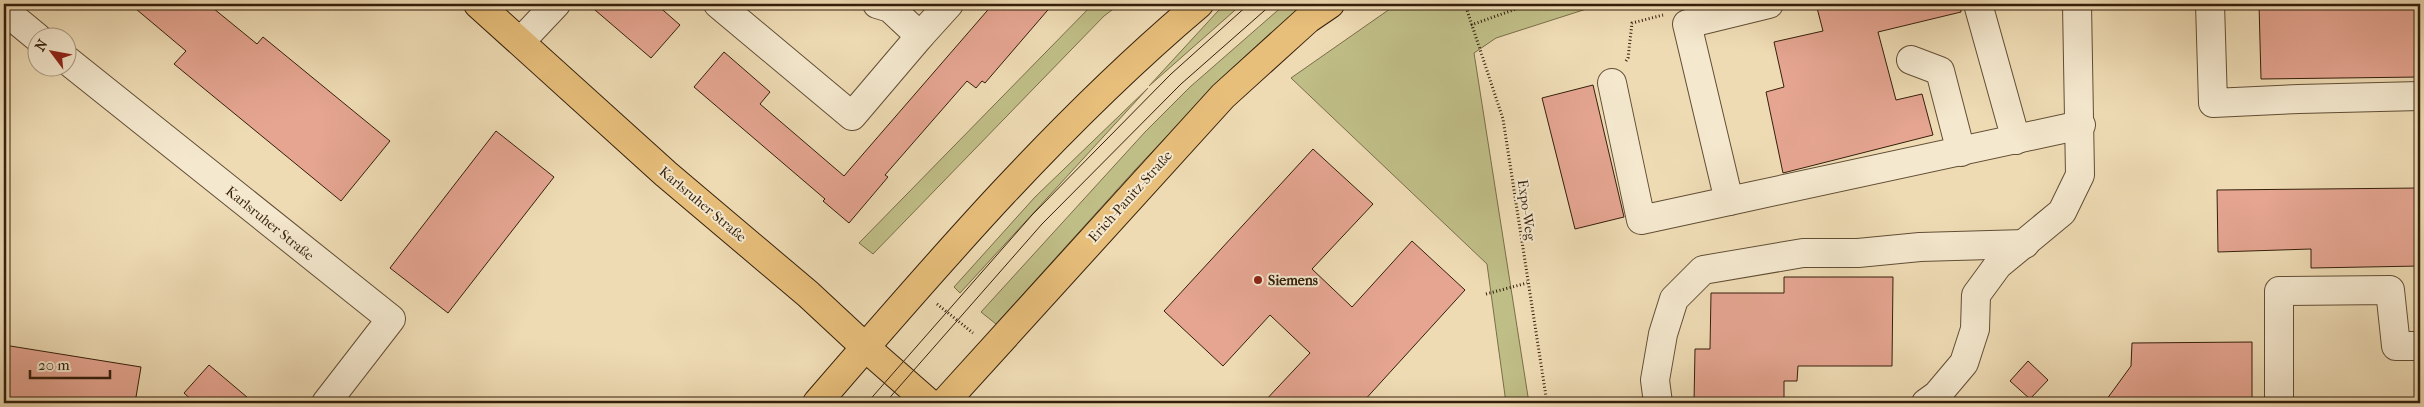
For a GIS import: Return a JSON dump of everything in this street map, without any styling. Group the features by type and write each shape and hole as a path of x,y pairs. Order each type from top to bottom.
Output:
{"main road":[{"name":"Karlsruher Straße","path":"478,4 666,174 808,294 929,403"},
{"path":"817,403 1036,156 1161,36 1199,4"},
{"name":"Erich-Panitz-Straße","path":"944,403 1223,96 1308,19 1330,4"}],"street":[{"path":"521,41 556,4"},
{"path":"718,4 852,116 949,4"},
{"path":"877,4 890,8 920,36"},
{"path":"1729,201 1687,24 1769,4"},
{"path":"1978,4 2016,140"},
{"path":"1926,403 1937,395 1964,363 1975,329 1976,295 1998,265 2062,212 2080,175 2081,125 2077,4"},
{"path":"2210,4 2213,103 2299,98 2420,96"},
{"path":"4,10 28,30"},
{"path":"1910,60 1940,71 1961,152"},
{"name":"Karlsruher Straße","path":"78,69 390,319 326,403"},
{"path":"1612,83 1642,220 2081,125"},
{"path":"1658,403 1655,380 1663,334 1674,300 1703,270 1803,253 1858,253 1920,247 2025,244"},
{"path":"2279,403 2279,291 2390,290 2396,346 2420,346"}],"path":[{"name":"Expo-Weg","path":"1465,4 1503,119 1547,403"},
{"path":"1471,25 1530,4"},
{"path":"1612,83 1628,58 1632,23 1683,10 1687,24"},
{"path":"1486,294 1527,283"},
{"path":"918,288 993,349"}],"shaded area":[{"path":"1093,4 1120,4 1104,16 873,254 859,243"},
{"path":"1226,4 1242,4 1149,86 1218,11"},
{"path":"1285,4 1306,4 1221,79 1134,171 996,324 981,312 1145,132 1190,87"},
{"path":"1397,4 1602,4 1496,38 1474,53 1529,403 1506,403 1487,264 1291,78"},
{"path":"1148,88 960,293 954,287 1035,197"}],"building":[{"path":"130,4 208,4 257,44 263,37 390,141 341,201 174,64 186,51"},
{"path":"588,4 656,4 680,25 651,58"},
{"path":"993,4 1053,4 985,83 982,81 976,88 967,81 885,175 888,177 849,223 823,201 825,199 694,87 724,52 770,92 760,104 844,176"},
{"path":"1816,4 1960,4 1961,12 1878,32 1896,100 1922,94 1933,135 1783,173 1766,92 1784,87 1774,42 1823,31"},
{"path":"2259,4 2420,4 2420,77 2261,79"},
{"path":"1593,85 1624,217 1575,229 1542,98"},
{"path":"496,131 554,177 448,313 390,268"},
{"name":"Siemens","path":"1313,149 1373,204 1312,269 1352,307 1412,241 1465,290 1362,403 1263,403 1310,353 1270,315 1223,366 1164,311"},
{"path":"2420,188 2420,266 2311,268 2311,249 2218,252 2217,190"},
{"path":"1784,277 1893,277 1892,366 1798,366 1797,381 1784,381 1784,403 1694,403 1695,349 1710,349 1711,293 1784,293"},
{"path":"2252,342 2252,403 2104,403 2131,366 2132,343"},
{"path":"4,345 141,367 135,403 4,403"},
{"path":"2028,361 2048,380 2030,399 2010,381"},
{"path":"209,365 254,403 195,403 184,393"}],"tram line":[{"path":"867,403 1032,215 1171,74 1249,4"},
{"path":"885,403 1042,224 1181,84 1272,4"}],"place":[{"name":"Siemens","path":"1258,280"}]}
